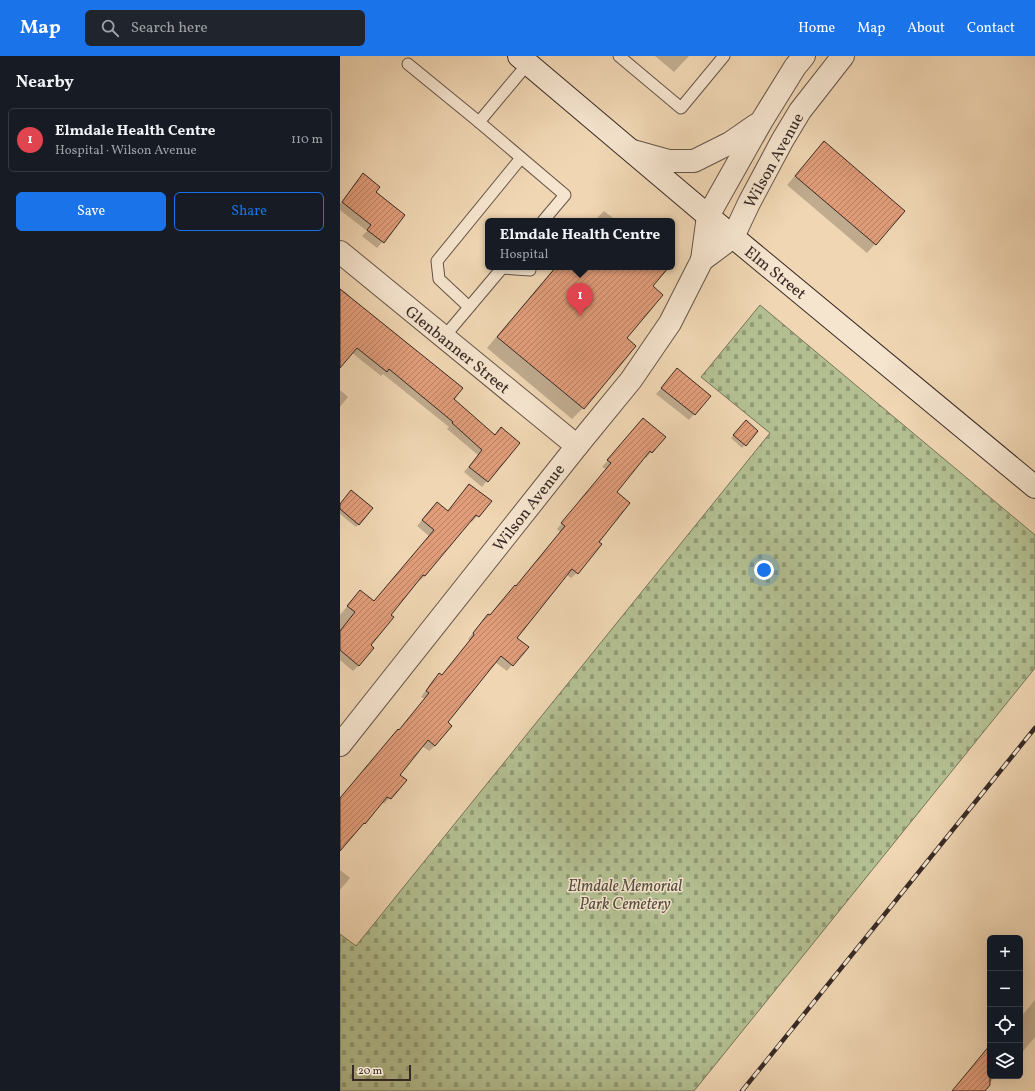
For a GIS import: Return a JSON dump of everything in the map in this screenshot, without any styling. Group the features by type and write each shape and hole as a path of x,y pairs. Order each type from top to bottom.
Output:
{"street":[{"name":"Wilson Avenue","path":"340,744 631,380 670,323 702,260 708,216 761,122 795,67 804,56"},
{"name":"Wilson Avenue","path":"702,260 733,237 749,203 800,111 843,56"},
{"name":"Elm Street","path":"527,58 708,216 1035,486"},
{"path":"633,151 669,161 694,161 730,143 761,122"},
{"name":"Glenbanner Street","path":"340,252 577,446"}],"lane":[{"path":"619,56 681,108 724,56"},
{"path":"479,122 527,58"},
{"path":"408,64 565,195 546,218"},
{"path":"469,306 439,279 437,261 522,158"},
{"path":"444,337 500,270"}],"green space":[{"name":"Elmdale Memorial Park Cemetery","path":"760,305 1035,535 1035,668 694,1091 340,1091 340,934 356,946 770,433 701,377"}],"building":[{"path":"824,141 905,211 876,245 795,176"},
{"path":"363,173 380,187 376,192 405,215 384,243 367,230 371,225 342,202"},
{"path":"553,270 666,270 653,286 663,295 627,338 636,346 584,409 497,337"},
{"path":"340,289 463,388 454,399 495,435 501,427 520,443 488,482 469,467 482,450 452,423 453,422 389,369 387,372 357,348 340,368"},
{"path":"677,368 711,396 695,415 661,388"},
{"path":"643,418 666,437 652,453 650,451 617,492 630,503 599,542 602,544 578,574 572,569 517,638 529,647 513,666 501,656 448,722 452,726 435,746 428,740 400,775 407,780 391,799 387,797 340,851 340,798 429,693 426,691 439,673 442,675 474,635 473,633 488,614 490,615 515,585 516,586 565,526 561,523 611,463 607,460"},
{"path":"746,420 758,431 746,446 733,435"},
{"path":"469,484 492,501 479,517 476,515 425,576 423,575 391,615 394,617 371,645 374,648 359,666 340,650 340,631 355,612 347,606 360,590 374,601 434,530 422,520 437,502 448,511"},
{"path":"351,490 373,508 359,525 340,509 340,504"},
{"path":"987,1049 987,1079 990,1079 990,1085 985,1091 952,1091"}],"railway":[{"path":"742,1091 1035,728"}],"place":[{"name":"Elmdale Health Centre","path":"580,316"}]}
